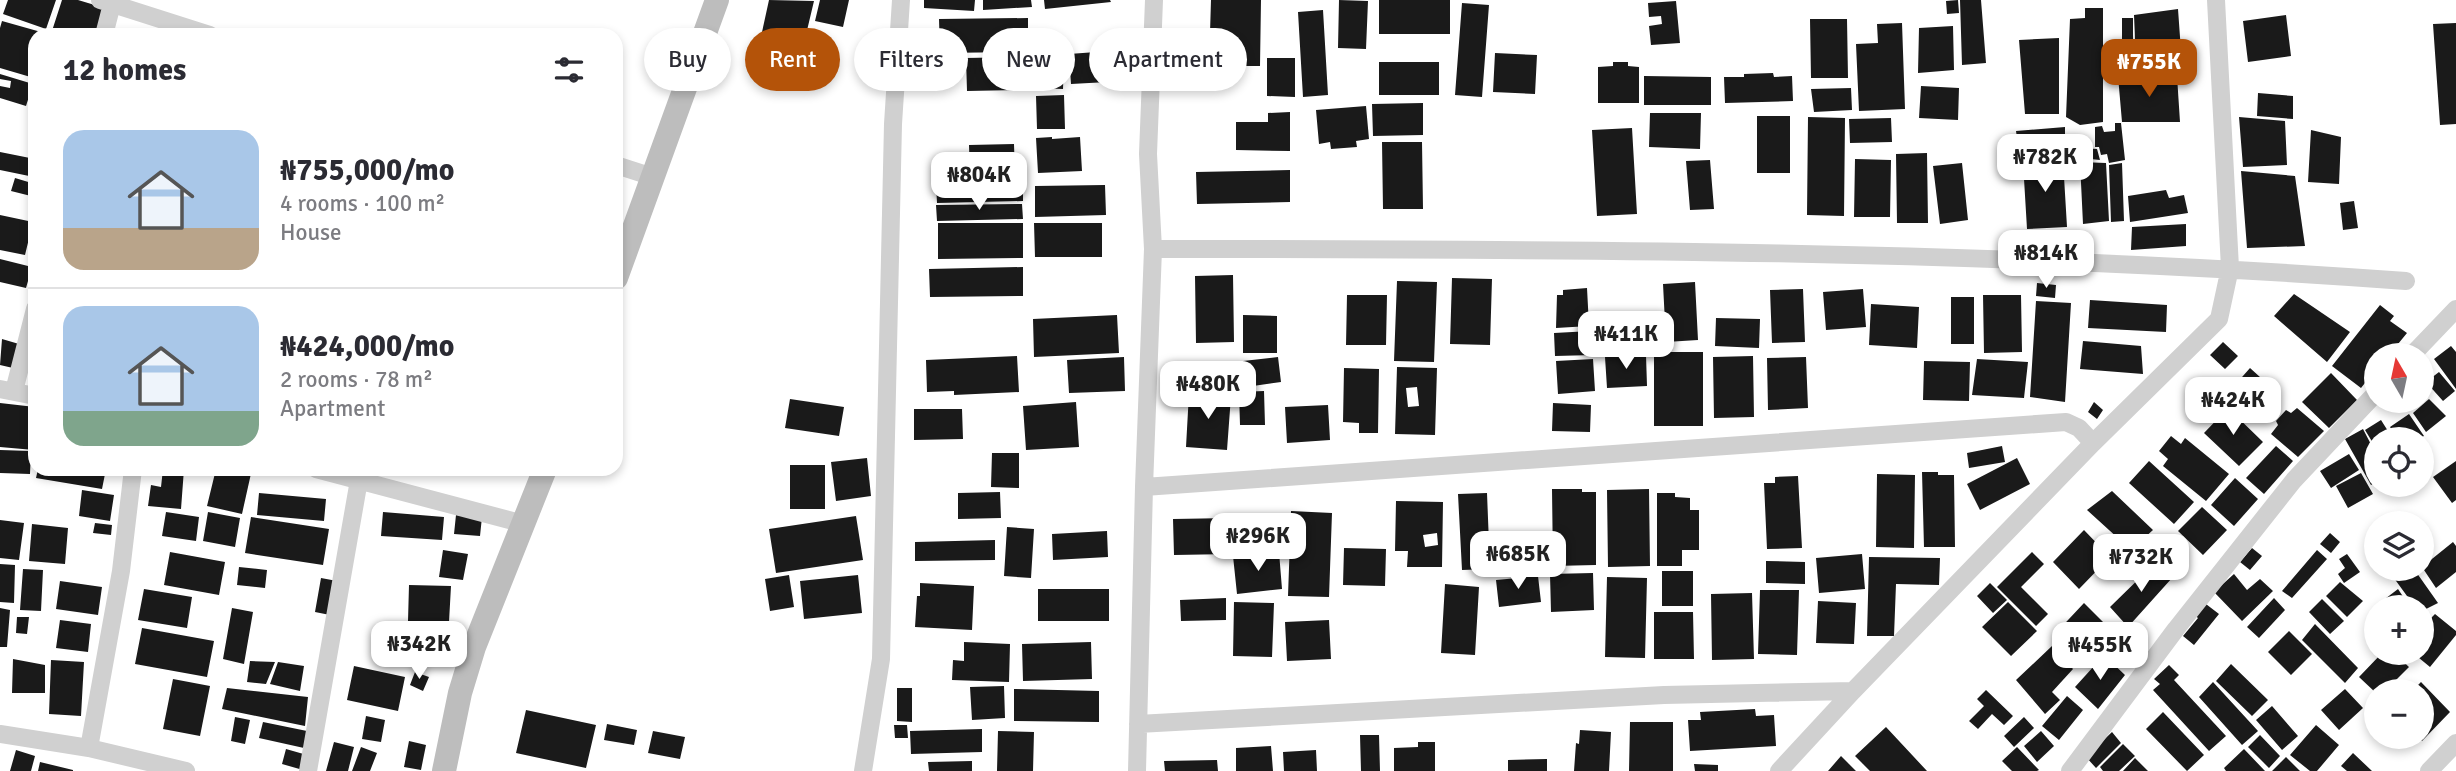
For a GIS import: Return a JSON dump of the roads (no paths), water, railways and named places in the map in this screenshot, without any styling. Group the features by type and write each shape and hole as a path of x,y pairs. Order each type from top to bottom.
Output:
{"main road":[{"path":"623,259 717,0"},
{"path":"444,771 460,693 474,647 542,476"}],"street":[{"path":"863,771 881,659 893,124 901,0"},
{"path":"1137,771 1153,249 1148,154 1154,0"},
{"path":"1779,771 2093,443 2220,319 2230,268 2216,0"},
{"path":"104,28 106,2 188,28"},
{"path":"623,168 653,177"},
{"path":"1153,249 1777,254 2230,268 2406,281"},
{"path":"2423,343 2456,309"},
{"path":"28,329 7,390 28,394"},
{"path":"2070,771 2176,629 2294,480 2364,406"},
{"path":"1144,487 2066,422 2078,428 2093,443"},
{"path":"89,748 121,571 132,476"},
{"path":"343,476 524,524"},
{"path":"308,771 359,480"},
{"path":"1138,724 1664,695 1853,691"},
{"path":"0,734 89,748 187,771"},
{"path":"2429,771 2456,743"}]}
